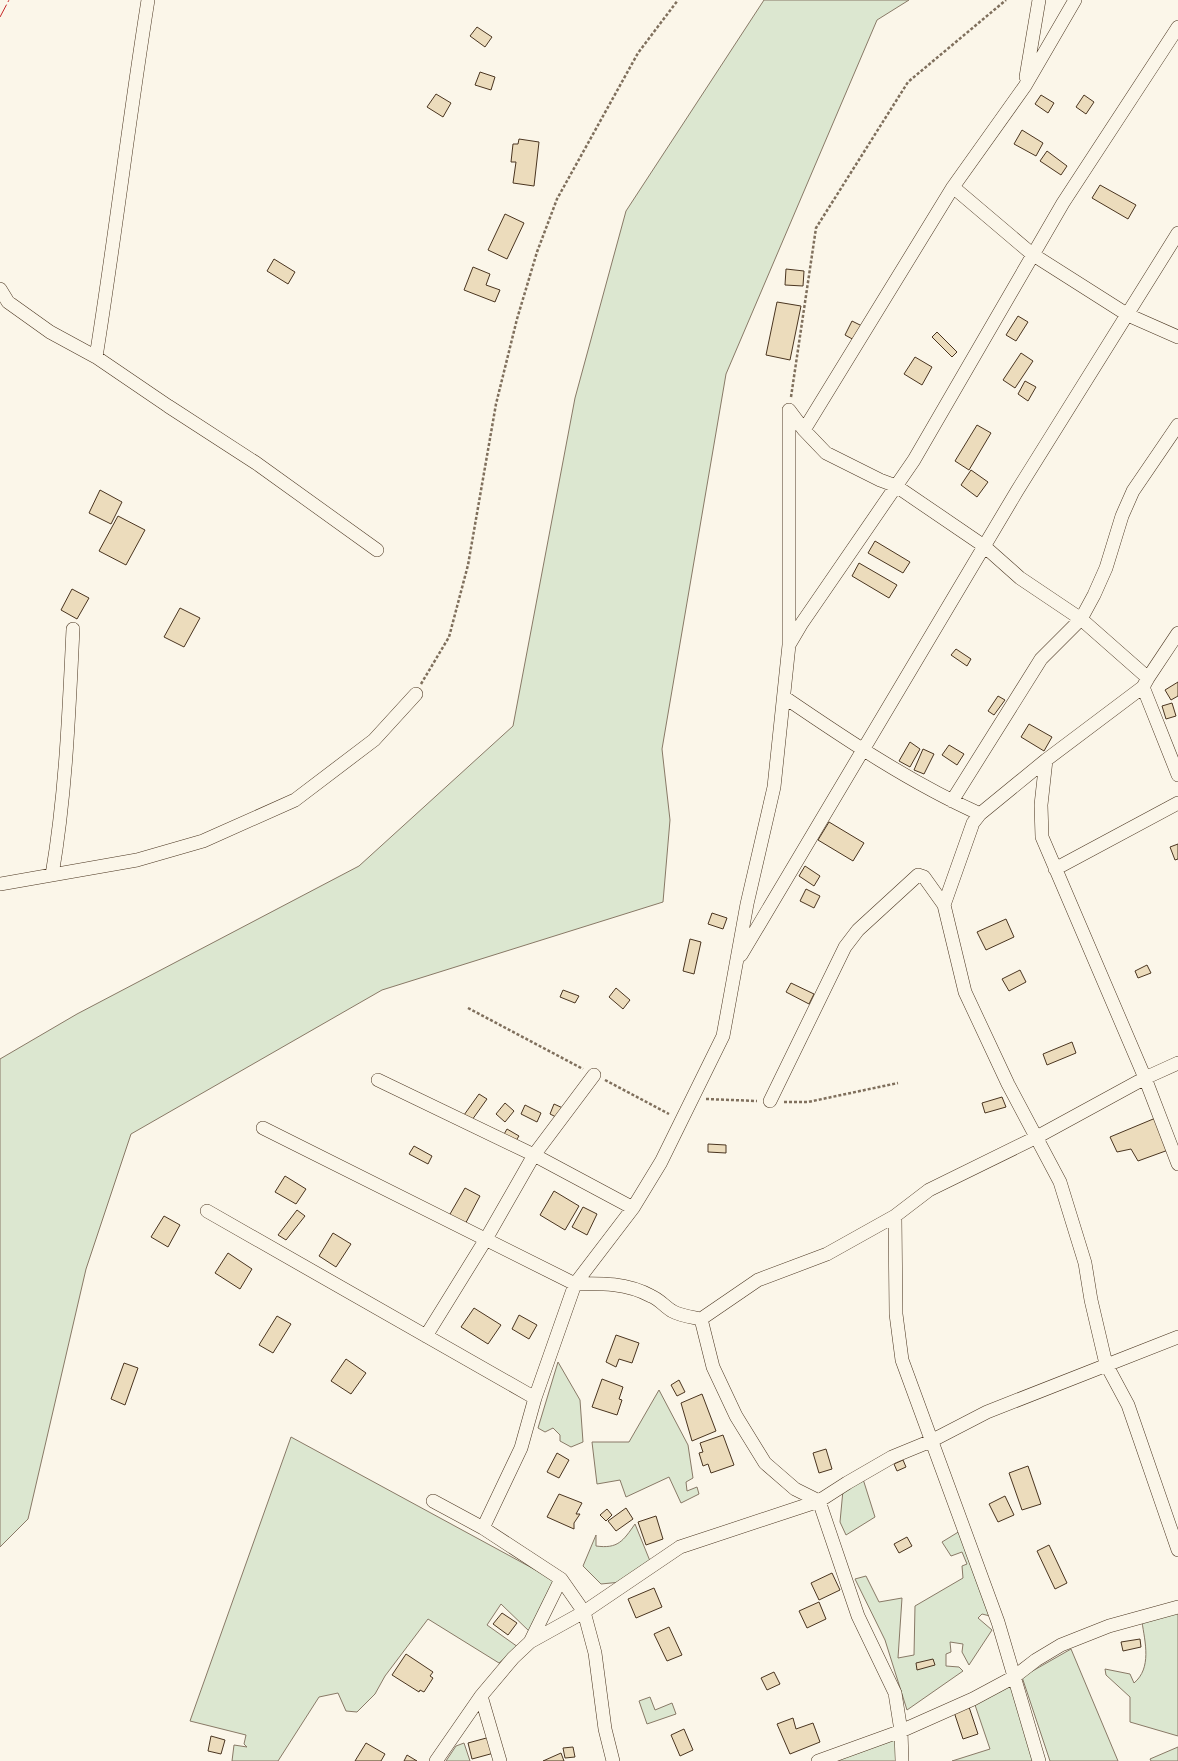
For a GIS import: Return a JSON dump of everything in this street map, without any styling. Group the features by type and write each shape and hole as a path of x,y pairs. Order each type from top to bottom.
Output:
{"street":[{"path":"96,357 111,267 128,134 148,0"},
{"path":"1025,86 1039,0"},
{"path":"804,430 953,188 1025,86 1076,0"},
{"path":"789,645 802,623 914,460 1032,254 1063,203 1178,27"},
{"path":"953,188 1032,254 1128,315 1178,337"},
{"path":"738,962 984,546 1178,233"},
{"path":"0,289 8,302 38,323 96,357 256,463 377,550"},
{"path":"789,410 804,430 826,453 880,480 896,486 984,546 1020,578 1081,619 1145,682 1178,775"},
{"path":"483,1528 521,1448 535,1398 575,1284 633,1208 661,1162 681,1120 694,1098 723,1036 738,962 746,904 774,786 784,697 789,645 789,410"},
{"path":"952,801 1041,659 1081,619 1106,568 1122,516 1132,491 1178,425"},
{"path":"52,875 60,824 67,754 73,629"},
{"path":"944,905 973,823 980,814 1145,682 1178,633"},
{"path":"0,884 137,860 203,841 295,800 374,740 416,694"},
{"path":"784,697 862,751 952,801 980,814"},
{"path":"1046,760 1041,805 1042,837 1145,1078 1178,1164"},
{"path":"1055,869 1178,803"},
{"path":"770,1101 845,947 858,930 918,875 924,877 944,905 965,992 982,1031 1035,1138 1060,1182 1086,1263 1091,1300 1106,1364 1128,1405 1178,1550"},
{"path":"263,1128 575,1284 608,1283 633,1288 653,1296 671,1310 682,1316 701,1319 758,1280 827,1254 895,1216 929,1190 1035,1138 1145,1078 1178,1063"},
{"path":"426,1336 486,1240 534,1155 594,1075"},
{"path":"378,1080 534,1155 633,1208"},
{"path":"207,1211 535,1398"},
{"path":"895,1216 896,1314 902,1360 998,1622 1038,1761"},
{"path":"701,1319 713,1367 736,1416 765,1463 795,1489 819,1501 858,1616 895,1693 901,1731 902,1761"},
{"path":"436,1761 498,1674 530,1642 584,1612 680,1547 819,1501 892,1457 931,1440 987,1412 1178,1337"},
{"path":"433,1501 483,1528 561,1579 584,1612 595,1653 605,1730 613,1761"},
{"path":"530,1642 561,1579"},
{"path":"818,1761 901,1731 973,1699 1014,1677 1036,1660 1061,1645 1109,1626 1178,1607"},
{"path":"481,1696 500,1761"}],"path":[{"path":"416,694 449,637 468,566 496,404 517,319 537,252 557,199 638,53 678,0"},
{"path":"789,410 816,228 908,82 1006,0"},
{"path":"468,1008 681,1120"},
{"path":"694,1098 808,1102 898,1083"}],"green space":[{"path":"764,0 909,0 877,20 726,374 662,749 670,820 663,902 382,990 131,1134 86,1269 28,1519 0,1547 0,1059 77,1014 359,866 513,726 575,398 626,211"},
{"path":"558,1362 580,1400 583,1442 571,1447 560,1441 560,1435 553,1428 545,1432 538,1428"},
{"path":"659,1390 688,1445 693,1478 686,1482 687,1491 697,1487 699,1494 681,1503 669,1477 626,1497 620,1480 597,1484 592,1442 629,1442"},
{"path":"291,1437 556,1581 530,1632 501,1604 487,1625 518,1647 499,1663 428,1619 385,1676 375,1694 357,1712 346,1711 338,1693 319,1697 278,1761 232,1761 234,1745 247,1747 244,1744 246,1735 190,1721"},
{"path":"863,1479 875,1517 846,1535 840,1522 843,1490"},
{"path":"635,1524 650,1561 621,1582 601,1584 583,1566 596,1535 596,1546 604,1547 615,1545 627,1535"},
{"path":"960,1531 994,1617 982,1614 978,1618 992,1630 969,1665 962,1652 963,1644 950,1642 951,1652 946,1654 946,1666 959,1667 963,1671 907,1710 885,1640 855,1579 866,1576 879,1602 902,1598 898,1658 914,1655 915,1606 963,1578 962,1566 967,1564 962,1552 951,1556 942,1542"},
{"path":"1178,1611 1178,1736 1130,1722 1130,1697 1106,1675 1105,1669 1130,1674 1134,1683 1140,1677 1145,1662 1146,1646 1142,1622"},
{"path":"1071,1649 1118,1761 1050,1761 1022,1677"},
{"path":"1012,1684 1034,1761 952,1761 990,1749 975,1705"},
{"path":"650,1697 655,1710 672,1703 676,1714 647,1724 639,1701"},
{"path":"898,1735 898,1761 834,1761"},
{"path":"464,1743 470,1761 446,1761 456,1746"},
{"path":"1178,1747 1178,1761 1151,1761 1150,1759"}],"building":[{"path":"477,27 492,37 485,47 470,36"},
{"path":"480,72 495,77 491,90 475,85"},
{"path":"436,94 451,103 443,117 427,107"},
{"path":"1041,95 1054,103 1048,113 1035,104"},
{"path":"1084,95 1094,102 1086,114 1076,107"},
{"path":"1022,130 1043,143 1036,156 1014,144"},
{"path":"519,139 539,142 534,186 513,183 516,162 511,162 513,144 518,144"},
{"path":"1047,151 1067,166 1061,175 1040,161"},
{"path":"1100,185 1136,205 1128,219 1092,198"},
{"path":"505,214 524,223 507,259 488,250"},
{"path":"274,259 295,272 288,284 267,271"},
{"path":"473,267 490,274 486,285 500,290 495,302 464,290"},
{"path":"786,269 804,271 803,286 785,285"},
{"path":"777,302 801,306 790,360 766,355"},
{"path":"1018,316 1028,322 1016,341 1006,335"},
{"path":"852,321 864,327 856,341 845,335"},
{"path":"937,332 957,352 952,357 932,337"},
{"path":"1021,353 1033,361 1015,388 1003,380"},
{"path":"915,357 932,367 922,385 904,374"},
{"path":"1025,381 1036,387 1028,401 1018,394"},
{"path":"977,425 991,433 969,470 955,461"},
{"path":"971,470 988,482 977,497 961,485"},
{"path":"100,490 122,502 111,524 89,513"},
{"path":"118,516 145,530 126,565 99,551"},
{"path":"875,541 910,562 903,573 868,553"},
{"path":"859,563 897,585 889,598 852,576"},
{"path":"72,589 89,598 77,619 61,610"},
{"path":"180,608 200,618 184,647 164,637"},
{"path":"956,649 971,659 967,666 951,655"},
{"path":"1178,682 1178,696 1171,700 1165,690"},
{"path":"998,696 1005,700 994,715 988,711"},
{"path":"1172,703 1176,716 1166,719 1162,706"},
{"path":"1029,724 1052,737 1044,751 1021,737"},
{"path":"910,742 920,749 910,767 899,761"},
{"path":"949,745 964,754 957,765 942,755"},
{"path":"923,749 934,754 924,774 914,770"},
{"path":"829,822 864,843 853,861 818,840"},
{"path":"1178,844 1178,859 1175,860 1170,847"},
{"path":"805,866 820,876 814,886 799,876"},
{"path":"806,889 820,896 814,908 800,901"},
{"path":"712,913 727,918 723,929 708,924"},
{"path":"1006,919 1014,937 986,950 977,932"},
{"path":"690,939 701,942 694,974 683,971"},
{"path":"1147,965 1151,973 1138,978 1135,971"},
{"path":"1020,970 1026,982 1009,991 1002,979"},
{"path":"791,983 814,994 809,1004 786,992"},
{"path":"616,988 630,1000 623,1009 609,997"},
{"path":"563,990 579,996 575,1003 560,997"},
{"path":"1072,1042 1076,1053 1047,1065 1043,1054"},
{"path":"479,1094 487,1099 472,1120 464,1115"},
{"path":"1002,1097 1006,1107 985,1113 982,1103"},
{"path":"505,1103 514,1111 505,1122 496,1114"},
{"path":"554,1104 565,1109 560,1119 550,1114"},
{"path":"525,1105 541,1113 537,1122 521,1114"},
{"path":"1158,1117 1171,1149 1138,1161 1131,1149 1117,1152 1110,1137"},
{"path":"507,1129 519,1136 515,1142 503,1136"},
{"path":"708,1144 726,1145 726,1153 708,1152"},
{"path":"414,1146 432,1156 428,1164 409,1154"},
{"path":"285,1176 306,1189 296,1204 275,1192"},
{"path":"465,1188 480,1196 462,1230 446,1221"},
{"path":"554,1191 579,1206 565,1230 540,1215"},
{"path":"583,1207 597,1214 587,1235 572,1227"},
{"path":"297,1210 305,1216 286,1240 278,1235"},
{"path":"164,1216 180,1225 168,1247 151,1237"},
{"path":"333,1233 351,1244 336,1267 319,1256"},
{"path":"228,1253 252,1269 240,1289 215,1273"},
{"path":"474,1308 501,1325 488,1344 461,1327"},
{"path":"519,1315 537,1325 529,1339 512,1329"},
{"path":"277,1316 291,1324 273,1353 259,1345"},
{"path":"616,1335 639,1343 632,1363 619,1359 616,1367 606,1362"},
{"path":"346,1359 366,1373 351,1394 331,1381"},
{"path":"124,1363 138,1368 125,1405 111,1399"},
{"path":"602,1379 623,1387 619,1399 622,1400 617,1415 592,1407"},
{"path":"679,1380 685,1392 677,1396 671,1385"},
{"path":"702,1394 716,1431 692,1441 681,1403"},
{"path":"723,1435 734,1465 711,1473 708,1464 703,1466 699,1453 703,1452 700,1443"},
{"path":"826,1449 832,1469 819,1473 813,1453"},
{"path":"557,1453 569,1460 559,1478 547,1472"},
{"path":"903,1460 906,1467 897,1471 894,1464"},
{"path":"1028,1466 1041,1504 1022,1510 1009,1473"},
{"path":"559,1494 582,1503 576,1514 580,1514 574,1523 574,1529 547,1517"},
{"path":"1005,1496 1014,1515 998,1522 989,1504"},
{"path":"626,1508 633,1519 616,1531 608,1521"},
{"path":"607,1509 612,1515 606,1521 600,1515"},
{"path":"656,1516 663,1539 646,1545 638,1522"},
{"path":"907,1537 912,1546 899,1553 894,1544"},
{"path":"1049,1545 1067,1583 1055,1589 1037,1551"},
{"path":"832,1573 840,1590 819,1600 811,1583"},
{"path":"654,1588 662,1607 636,1618 628,1599"},
{"path":"819,1602 826,1619 807,1628 799,1611"},
{"path":"502,1613 517,1623 508,1635 493,1624"},
{"path":"669,1627 682,1655 667,1661 654,1634"},
{"path":"1140,1639 1141,1647 1123,1651 1121,1642"},
{"path":"406,1654 433,1672 430,1676 433,1678 424,1692 420,1690 419,1692 392,1675"},
{"path":"933,1659 935,1665 917,1670 916,1663"},
{"path":"774,1672 780,1684 767,1690 761,1678"},
{"path":"968,1704 978,1734 963,1739 953,1709"},
{"path":"793,1718 796,1729 813,1723 820,1742 790,1754 777,1724"},
{"path":"684,1729 693,1750 680,1756 671,1735"},
{"path":"211,1736 225,1740 221,1754 208,1751"},
{"path":"490,1737 494,1753 472,1759 468,1743"},
{"path":"366,1743 385,1754 381,1761 355,1761"},
{"path":"573,1747 575,1757 565,1758 563,1748"},
{"path":"561,1753 564,1761 543,1761"},
{"path":"407,1755 417,1761 404,1761"}],"power":[{"path":"0,17 9,0"}]}
